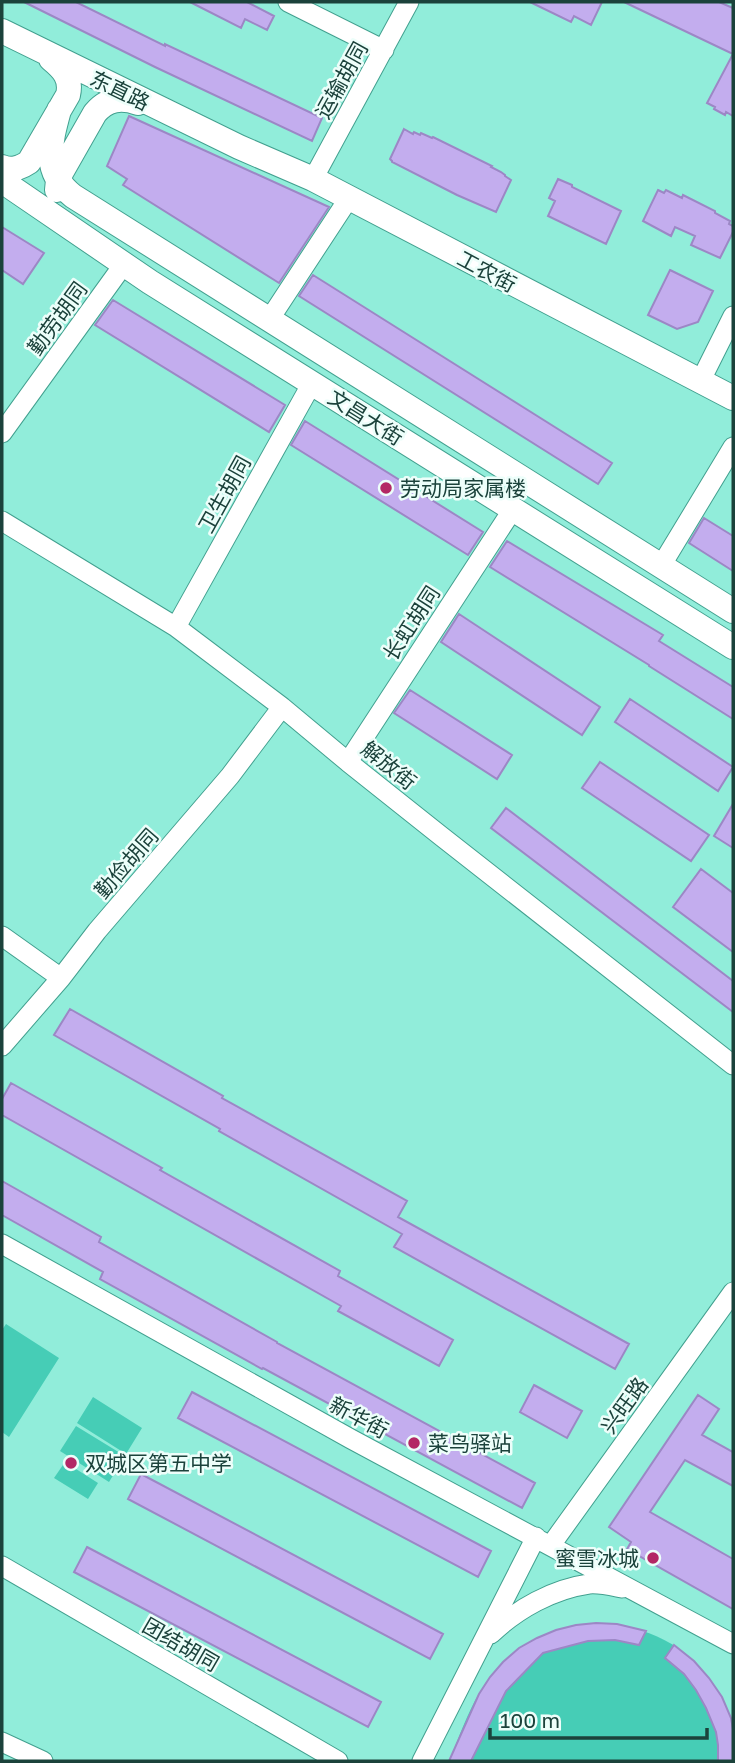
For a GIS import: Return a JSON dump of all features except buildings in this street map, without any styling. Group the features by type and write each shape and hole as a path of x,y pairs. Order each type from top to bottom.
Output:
{"main road":[{"name":"东直路","path":"2,32 239,147"},
{"path":"2,167 14,169 29,162 68,95 69,81 62,68 41,51"},
{"path":"150,282 64,206 59,198 58,180 101,106 109,102 128,100 172,115"},
{"path":"58,180 50,155 59,110"},
{"name":"工农街","path":"239,147 313,179 733,398"},
{"name":"文昌大街","path":"58,180 65,190 99,213 733,611"},
{"name":"文昌大街","path":"2,181 150,282 733,647"}],"street":[{"path":"288,2 384,50"},
{"name":"运输胡同","path":"313,179 410,2"},
{"path":"269,320 349,198"},
{"name":"勤劳胡同","path":"2,433 124,264"},
{"path":"700,382 733,316"},
{"name":"卫生胡同","path":"176,626 312,383"},
{"path":"661,565 733,447"},
{"name":"长虹胡同","path":"348,762 513,509"},
{"name":"解放街","path":"2,521 176,626 733,1065"},
{"name":"勤俭胡同","path":"2,1046 230,776 282,707"},
{"path":"2,936 61,978"},
{"name":"新华街","path":"2,1244 351,1439 733,1644"},
{"name":"兴旺路","path":"422,1761 479,1648 544,1541 733,1292"},
{"name":"团结胡同","path":"2,1566 338,1761"},
{"path":"479,1648 508,1619 551,1595 591,1584 609,1585 641,1593"},
{"path":"2,1742 43,1761"}],"green space":[{"path":"6,1324 59,1358 9,1437 2,1432 2,1330"},
{"path":"93,1397 142,1428 126,1454 77,1423"},
{"path":"76,1426 125,1456 109,1482 60,1451"},
{"path":"65,1462 98,1483 88,1499 54,1478"},
{"path":"597,1623 649,1633 665,1640 693,1660 716,1688 729,1712 733,1728 733,1761 449,1761 475,1700 502,1663 544,1635"}],"place":[{"name":"劳动局家属楼","path":"386,488"},
{"name":"菜鸟驿站","path":"414,1443"},
{"name":"双城区第五中学","path":"71,1463"},
{"name":"蜜雪冰城","path":"653,1558"}]}
